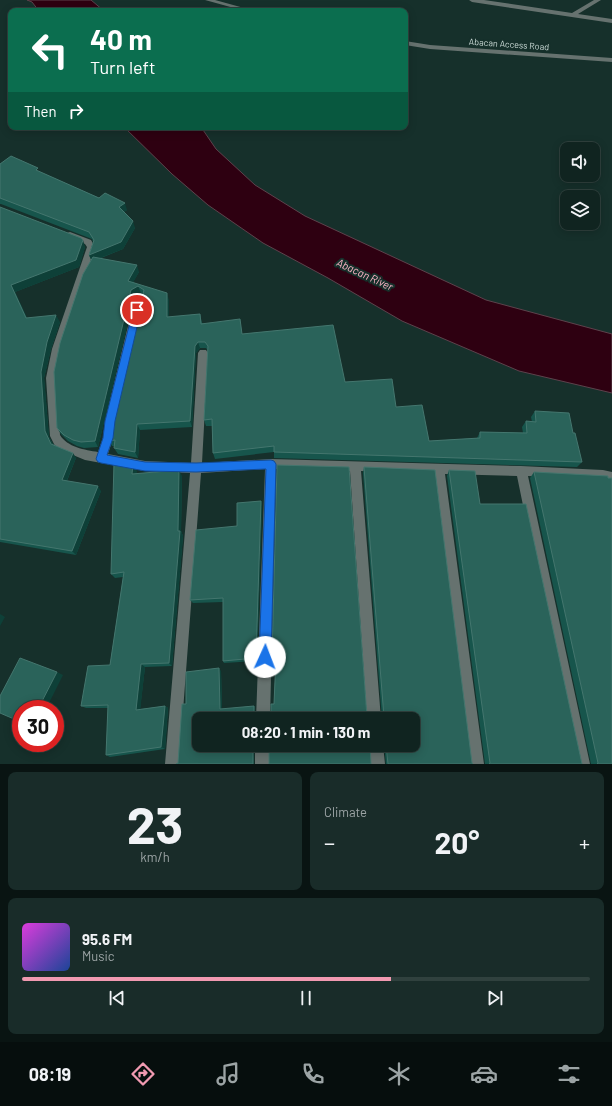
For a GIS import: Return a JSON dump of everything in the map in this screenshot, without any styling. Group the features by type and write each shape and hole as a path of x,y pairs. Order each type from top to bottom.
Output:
{"street":[{"path":"208,0 240,8"},
{"path":"472,0 510,7 612,20"},
{"path":"574,14 598,0"},
{"name":"Abacan Access Road","path":"408,43 445,48 612,60"},
{"path":"58,230 88,242 91,247 57,349 51,378 55,436 60,445 85,455 101,459 145,466 196,468 271,464 521,471 603,475 612,477"},
{"path":"101,459 108,438 110,421 140,297"},
{"path":"172,764 196,468 203,353"},
{"path":"263,712 271,464"},
{"path":"354,466 373,712"},
{"path":"439,469 477,764"},
{"path":"521,471 583,764"},
{"path":"262,752 262,764"},
{"path":"377,752 378,764"}],"water":[{"path":"27,0 91,0 100,8 37,8 32,2"},
{"name":"Abacan River","path":"127,130 203,130 216,149 255,185 305,216 486,300 612,334 612,393 519,371 402,321 328,278 263,243 208,205 172,174"}],"building":[{"path":"11,156 38,168 36,170 99,198 105,193 125,203 119,207 133,221 121,242 89,255 94,240 89,232 0,198 0,164"},
{"path":"0,207 83,240 76,260 11,285 26,318 56,315 47,342 41,372 45,431 51,444 73,453 62,480 98,486 72,551 0,539"},
{"path":"93,257 137,265 128,281 167,293 167,317 200,314 201,324 240,319 242,334 333,325 345,382 392,379 396,407 422,405 429,441 480,438 480,432 527,433 526,421 536,422 535,411 569,413 573,433 575,433 582,462 274,452 274,446 213,453 212,419 204,420 208,346 205,342 198,342 195,346 190,421 137,424 135,452 114,448 115,440 109,441 113,415 144,290 138,286 131,290 95,441 81,442 73,440 64,435 57,428 54,372 60,343 83,274"},
{"path":"114,462 133,464 132,474 179,470 178,531 180,531 169,663 141,664 136,710 165,706 161,747 106,755 108,705 81,706 88,666 110,665 124,572 111,574"},
{"path":"277,465 349,467 367,712 271,712 271,704 274,704 276,657 272,657"},
{"path":"364,467 435,470 473,764 388,764 387,752 420,752 420,712 384,712"},
{"path":"449,470 475,471 480,504 526,504 582,764 489,764"},
{"path":"534,472 608,476 608,478 612,478 612,764 597,764"},
{"path":"261,501 256,658 223,661 223,598 190,600 196,530 237,526 237,503"},
{"path":"20,658 57,672 43,700 12,700 12,718 0,713 0,696"},
{"path":"219,668 220,709 254,706 254,712 192,712 192,752 253,752 253,764 176,764 178,763 182,704 186,704 186,672"},
{"path":"269,752 370,752 371,764 269,764"}],"route":[{"path":"137,310 110,421 108,438 101,459 145,466 196,468 271,464 265,657"}]}
